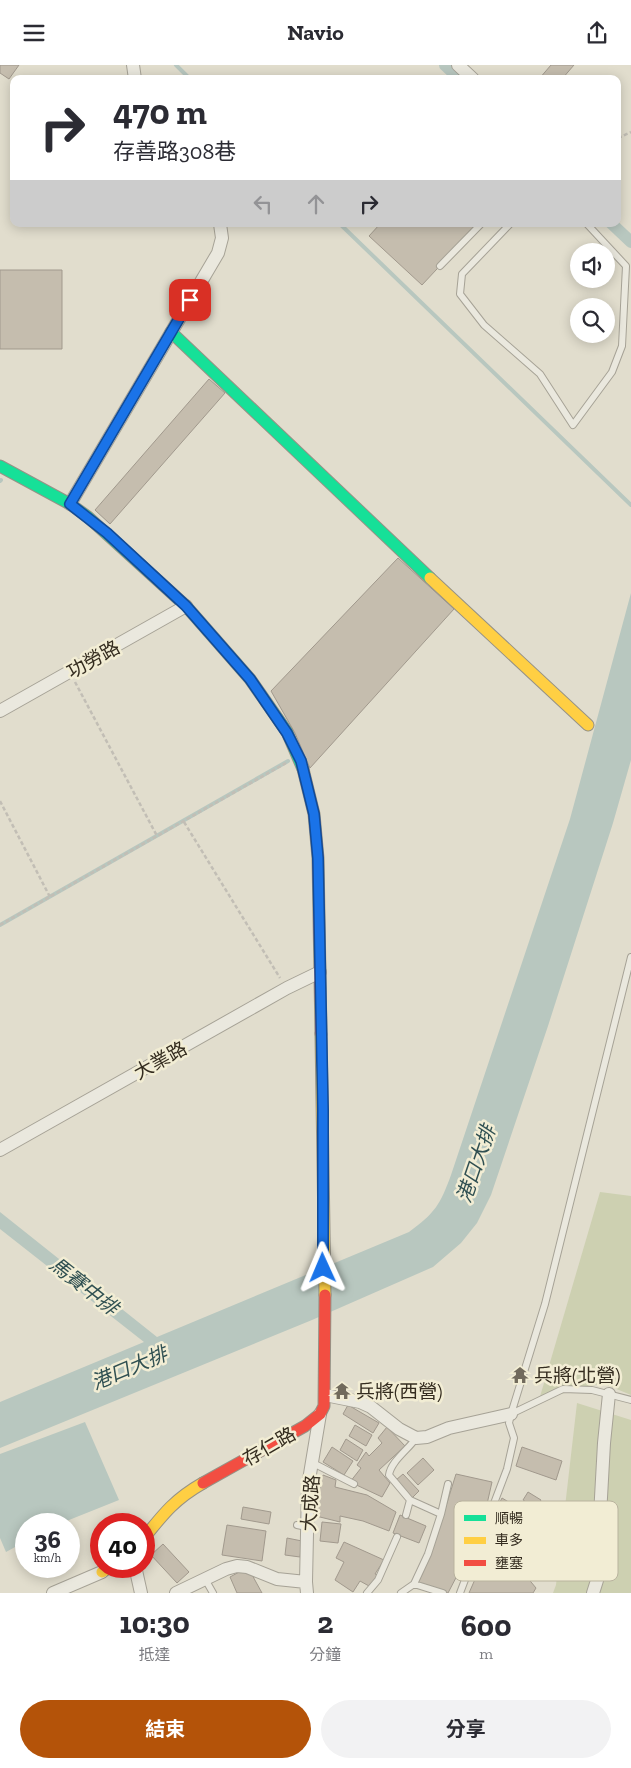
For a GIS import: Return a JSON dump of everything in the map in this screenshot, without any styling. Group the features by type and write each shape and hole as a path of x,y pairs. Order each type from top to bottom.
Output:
{"street":[{"path":"458,65 469,75"},
{"path":"70,504 218,253 222,238 220,227"},
{"path":"171,332 386,538 588,725"},
{"path":"0,466 70,504 107,533 186,606 250,679 287,733 301,761 314,814 320,972 325,1318 325,1395 320,1414"},
{"name":"功勞路","path":"0,711 186,606"},
{"name":"大業路","path":"0,1150 287,988 320,972"},
{"path":"325,1395 360,1402 371,1407 399,1429 416,1438 427,1437 449,1428 511,1414"},
{"path":"601,1501 609,1395"},
{"name":"大成路","path":"307,1588 306,1523 308,1486 320,1414"},
{"name":"存仁路","path":"155,1524 168,1508 183,1495 305,1426 320,1414"},
{"path":"176,1593 226,1569 237,1566 247,1567 307,1588"},
{"path":"53,1593 90,1577"},
{"path":"138,1578 141,1593"},
{"path":"593,1593 597,1581"}],"lane":[{"path":"440,266 478,227"},
{"path":"507,227 462,274 460,293 484,325 540,373 573,425 612,372 622,347 626,266 590,227"},
{"path":"495,1501 507,1469 514,1438 509,1423 511,1414 545,1304 631,957"},
{"path":"511,1414 563,1389 592,1390 631,1400"},
{"path":"416,1438 409,1449 390,1469 389,1475 410,1500 441,1514"},
{"path":"313,1463 354,1484"},
{"path":"401,1593 414,1584 428,1554 441,1514 448,1484"},
{"path":"406,1515 410,1500"},
{"path":"366,1593 378,1580 397,1537"},
{"path":"205,1579 213,1593"},
{"path":"460,1593 465,1581"},
{"path":"414,1584 443,1593"}],"path":[{"path":"70,672 157,836"},
{"path":"0,925 287,762"},
{"path":"0,801 50,897"},
{"path":"184,822 287,988"}],"green space":[{"path":"600,1192 631,1196 631,1395 602,1383 539,1400"},
{"path":"577,1403 631,1420 631,1593 553,1593 556,1581 618,1581 618,1501 566,1501"}],"water":[{"path":"631,593 631,760 613,823 548,1026 491,1195 477,1223 461,1243 433,1267 312,1320 0,1448 0,1402 144,1342 0,1229 0,1212 157,1337 409,1232 436,1208 451,1175 570,819"},
{"path":"85,1422 119,1500 80,1516 80,1513 15,1513 15,1547 6,1552 0,1538 0,1454"}],"building":[{"path":"0,65 19,65 10,75 9,79 0,73"},
{"path":"551,65 574,65 565,75 542,75"},
{"path":"377,227 476,227 422,285 369,236"},
{"path":"0,270 62,270 62,349 0,349"},
{"path":"209,379 225,393 110,524 95,510"},
{"path":"398,558 454,609 310,768 295,733 271,691"},
{"path":"348,1405 379,1423 373,1433 343,1414"},
{"path":"355,1425 372,1435 366,1446 349,1436"},
{"path":"387,1427 405,1446 379,1470 390,1483 382,1497 350,1482 361,1468 357,1465 366,1452 369,1456 382,1443 378,1438"},
{"path":"346,1439 363,1450 357,1461 340,1450"},
{"path":"332,1447 353,1461 344,1475 323,1462"},
{"path":"522,1447 562,1461 556,1480 516,1466"},
{"path":"423,1458 434,1470 418,1485 407,1473"},
{"path":"403,1474 419,1491 412,1498 396,1480"},
{"path":"456,1474 492,1482 488,1501 454,1501 454,1581 448,1593 418,1583 431,1554"},
{"path":"323,1475 336,1480 335,1487 367,1495 396,1512 389,1531 363,1521 340,1516 340,1522 316,1516"},
{"path":"528,1492 541,1500 525,1501 523,1500"},
{"path":"243,1507 271,1512 269,1524 241,1519"},
{"path":"400,1515 426,1526 419,1543 393,1533"},
{"path":"322,1522 341,1524 338,1543 320,1541"},
{"path":"227,1525 266,1531 262,1561 222,1555"},
{"path":"287,1538 302,1541 300,1557 285,1555"},
{"path":"344,1542 384,1560 375,1574 378,1575 369,1586 360,1581 353,1592 335,1580 344,1562 336,1558"},
{"path":"163,1544 189,1572 177,1583 155,1559 155,1551"},
{"path":"241,1571 251,1573 262,1593 237,1593 230,1577"},
{"path":"474,1581 530,1581 536,1588 533,1593 469,1593"}],"waterway":[{"path":"176,65 186,75"},
{"path":"445,65 456,75"},
{"path":"343,227 631,505"},
{"path":"615,227 631,242"},
{"path":"0,925 288,761"}],"traffic: fast":[{"path":"171,332 430,578"},
{"path":"0,466 70,504 88,517 186,606 250,679 287,732 303,769"}],"traffic: slow":[{"path":"430,578 588,725"},
{"path":"321,1034 325,1295"},
{"path":"155,1525 170,1507 203,1483"}],"traffic: jam":[{"path":"303,769 314,814 318,858 321,1034"},
{"path":"203,1483 305,1426 320,1414 324,1406 325,1295"}],"place":[{"name":"兵將(北營)","path":"520,1375"},
{"name":"兵將(西營)","path":"342,1391"}],"route":[{"path":"190,300 70,504 107,533 186,606 250,679 287,733 301,761 314,814 318,858 323,1110 323,1268"}],"water label":[{"name":"港口大排","path":"476,1164"},
{"name":"馬賽中排","path":"84,1286"},
{"name":"港口大排","path":"129,1368"}]}
